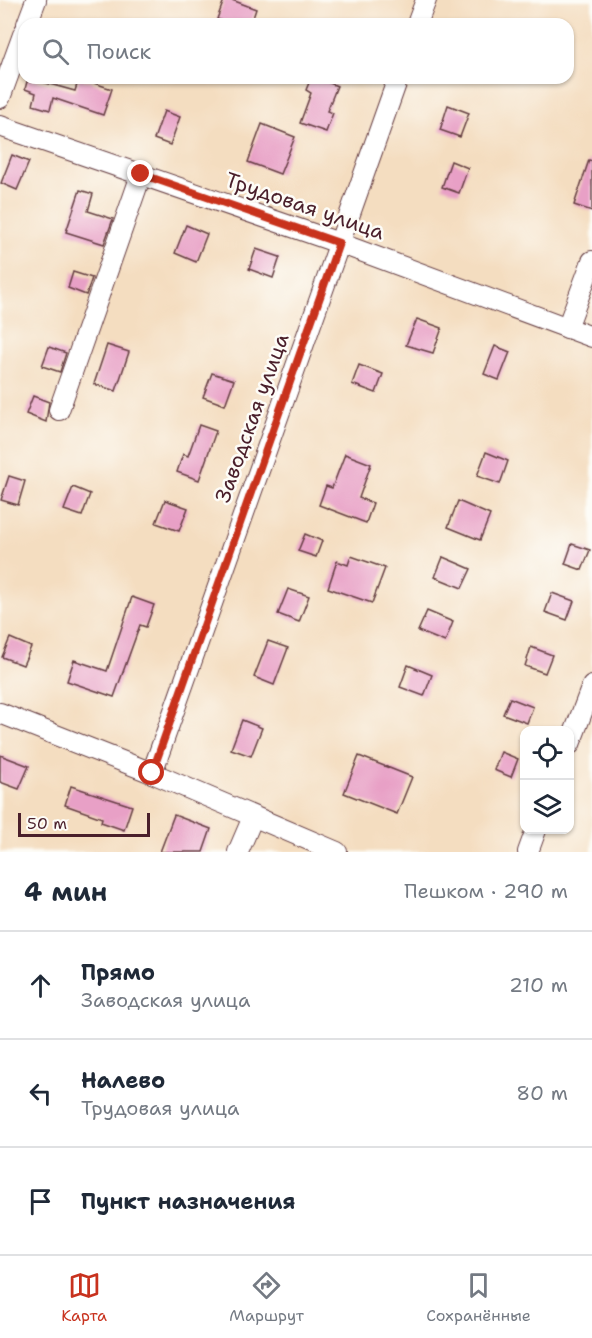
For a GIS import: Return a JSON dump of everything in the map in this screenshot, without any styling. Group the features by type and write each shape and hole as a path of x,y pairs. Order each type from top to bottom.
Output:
{"street":[{"path":"29,18 36,0"},
{"path":"419,18 426,0"},
{"path":"0,99 18,49"},
{"name":"Заводская улица","path":"152,773 396,84"},
{"name":"Трудовая улица","path":"0,126 339,243 592,337"},
{"path":"59,410 141,174"},
{"path":"567,328 592,261"},
{"path":"574,733 592,686"},
{"path":"0,713 152,773 337,852"},
{"path":"238,852 253,817"},
{"path":"528,852 535,834"}],"building":[{"path":"224,0 232,0 256,9 253,18 217,18"},
{"path":"26,84 50,84 75,91 77,84 97,84 112,89 103,115 53,98 50,110 33,105 36,93 25,89"},
{"path":"308,84 337,86 327,111 333,113 326,132 300,123 311,93 306,90"},
{"path":"448,105 469,113 460,137 440,130"},
{"path":"164,111 180,117 170,145 154,139"},
{"path":"262,124 295,137 280,174 248,162"},
{"path":"12,155 29,162 17,190 1,183"},
{"path":"589,160 592,161 592,211 574,205"},
{"path":"451,161 468,168 459,193 442,187"},
{"path":"80,190 93,194 88,211 113,219 104,244 66,232"},
{"path":"186,225 207,234 196,262 175,253"},
{"path":"256,249 280,257 273,278 249,269"},
{"path":"73,272 92,278 86,295 68,288"},
{"path":"417,319 442,328 433,353 406,345"},
{"path":"107,345 129,352 116,391 94,384"},
{"path":"495,346 510,352 499,380 484,374"},
{"path":"49,347 66,353 60,372 42,366"},
{"path":"359,365 383,374 376,393 352,384"},
{"path":"212,373 234,380 225,405 203,397"},
{"path":"33,396 49,402 46,422 26,414"},
{"path":"199,425 216,431 199,480 177,472 183,454 188,456"},
{"path":"486,452 508,461 500,484 477,476"},
{"path":"345,454 371,464 359,498 373,503 366,523 319,505 326,486 332,488"},
{"path":"9,476 25,481 18,505 1,500"},
{"path":"73,487 90,494 82,516 64,510"},
{"path":"165,500 188,508 179,531 156,523"},
{"path":"458,501 490,515 480,540 448,527"},
{"path":"305,534 322,541 316,557 298,551"},
{"path":"572,544 590,550 582,570 565,564"},
{"path":"351,556 385,568 372,603 328,588 337,561 348,565"},
{"path":"443,557 471,569 462,588 435,577"},
{"path":"288,589 309,596 299,622 278,614"},
{"path":"552,593 574,601 567,620 545,612"},
{"path":"132,597 154,605 146,627 140,625 114,697 67,681 74,660 107,671"},
{"path":"427,611 453,622 445,642 418,631"},
{"path":"10,638 31,647 23,665 2,657"},
{"path":"268,641 288,648 274,685 254,677"},
{"path":"531,647 552,655 545,673 525,666"},
{"path":"408,665 432,675 424,696 400,687"},
{"path":"510,698 533,707 527,723 503,714"},
{"path":"242,720 262,728 251,756 231,749"},
{"path":"501,752 518,759 511,777 494,770"},
{"path":"0,755 29,766 19,789 0,782"},
{"path":"359,756 412,777 397,814 344,793"},
{"path":"71,786 132,806 124,830 101,822 102,818 65,805"},
{"path":"174,815 211,829 203,852 160,852"}],"route":[{"path":"141,174 339,243 152,773"}]}
